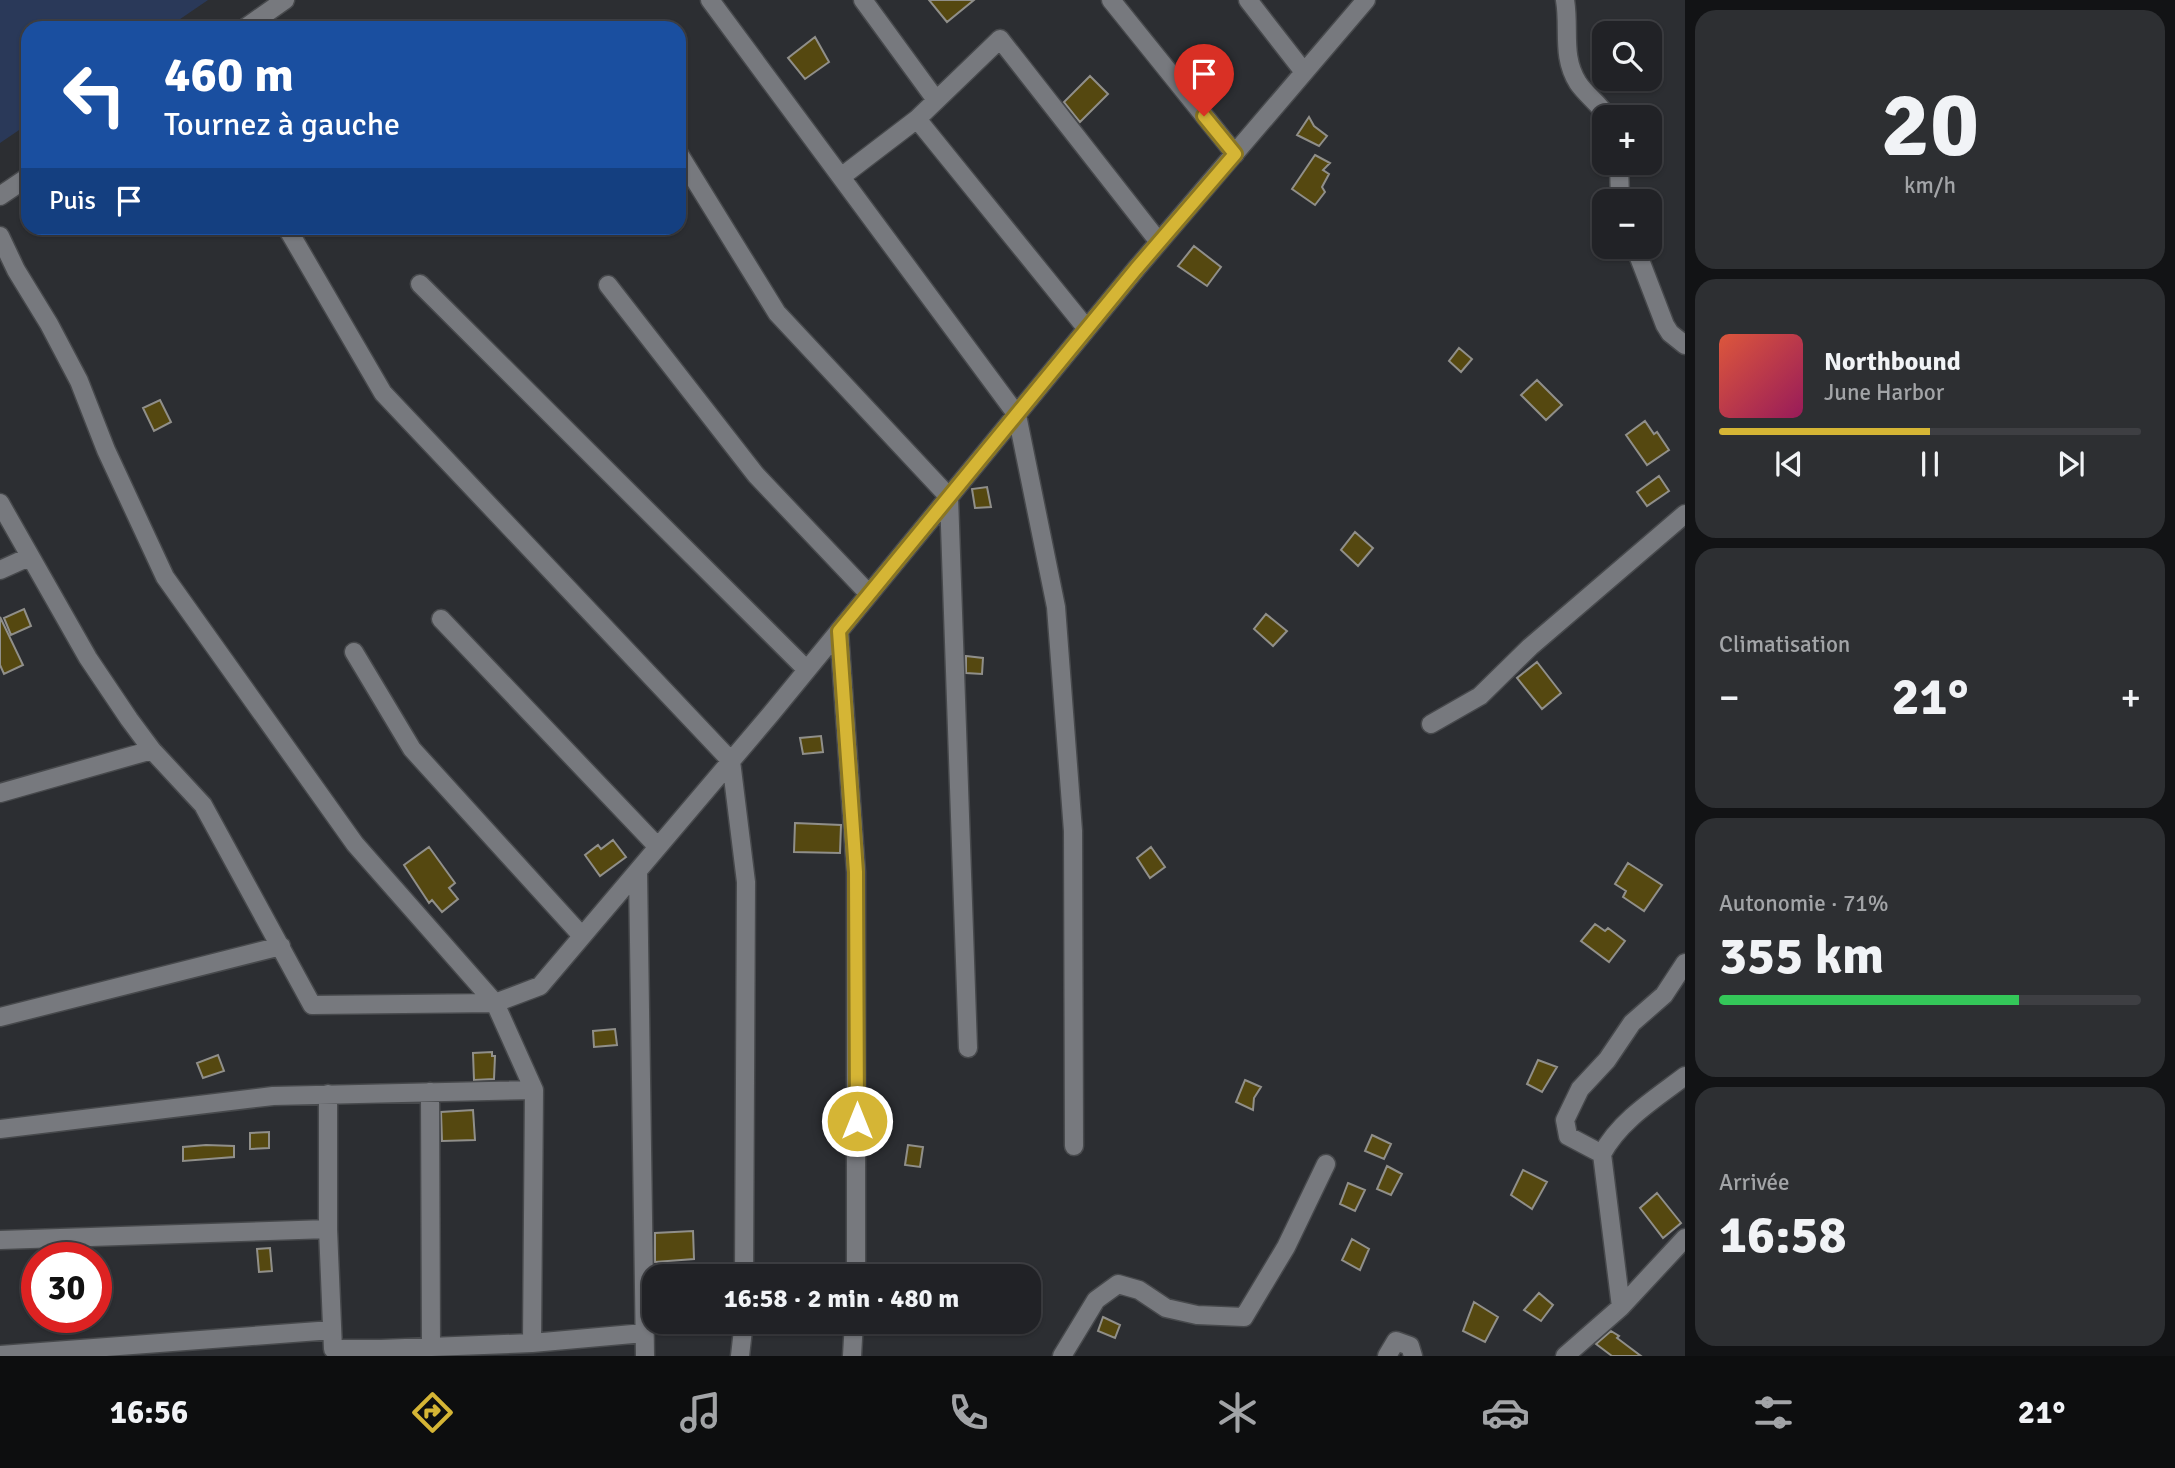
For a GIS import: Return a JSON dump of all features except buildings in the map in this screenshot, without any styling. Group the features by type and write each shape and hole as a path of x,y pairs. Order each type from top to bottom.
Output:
{"street":[{"path":"255,21 285,0"},
{"path":"710,0 1017,415 1056,607 1073,831 1074,1146"},
{"path":"863,0 936,100"},
{"path":"1111,0 1235,154"},
{"path":"1248,0 1304,72"},
{"path":"0,503 89,658 152,750 203,806 312,1005 495,1003 540,986 807,670 1159,242 1366,0"},
{"path":"1565,0 1566,50 1572,69 1579,85 1599,105"},
{"path":"841,177 916,119 1000,39 1159,242"},
{"path":"916,119 1087,329"},
{"path":"686,165 778,313 949,497 968,1048"},
{"path":"0,196 21,182"},
{"path":"291,235 383,393 731,761 746,882 744,1264"},
{"path":"0,236 16,270 79,381 106,450 165,577 355,844 495,1003 534,1090 533,1343"},
{"path":"1640,259 1665,325 1670,333 1685,345"},
{"path":"420,284 807,670"},
{"path":"608,285 756,475 869,594"},
{"path":"1431,724 1480,696 1530,647 1685,514"},
{"path":"0,570 29,557"},
{"path":"441,619 658,847"},
{"path":"839,631 856,872 856,1264"},
{"path":"354,652 412,749 582,936"},
{"path":"0,793 152,750"},
{"path":"638,871 644,1264"},
{"path":"0,1017 281,946"},
{"path":"1602,1154 1568,1136 1565,1120 1580,1089 1607,1060 1632,1023 1664,995 1685,963"},
{"path":"1621,1307 1602,1154 1609,1140 1633,1117 1685,1076"},
{"path":"0,1129 273,1096 534,1090"},
{"path":"430,1093 431,1347"},
{"path":"328,1094 328,1229 334,1349 381,1353 431,1347 477,1350 642,1333"},
{"path":"1062,1356 1096,1300 1118,1284 1139,1290 1166,1308 1197,1315 1244,1317 1286,1247 1326,1164"},
{"path":"0,1240 328,1229"},
{"path":"1565,1356 1621,1307 1685,1238"},
{"path":"0,1355 332,1329"},
{"path":"645,1334 645,1356"},
{"path":"740,1356 743,1334"},
{"path":"852,1356 853,1334"},
{"path":"1387,1356 1396,1341 1410,1346 1413,1356"}],"shaded area":[{"path":"0,0 208,0 177,21 21,21 21,129 0,143"}],"route":[{"path":"857,1121 856,872 839,631 1136,269 1235,154 1204,116"}]}
